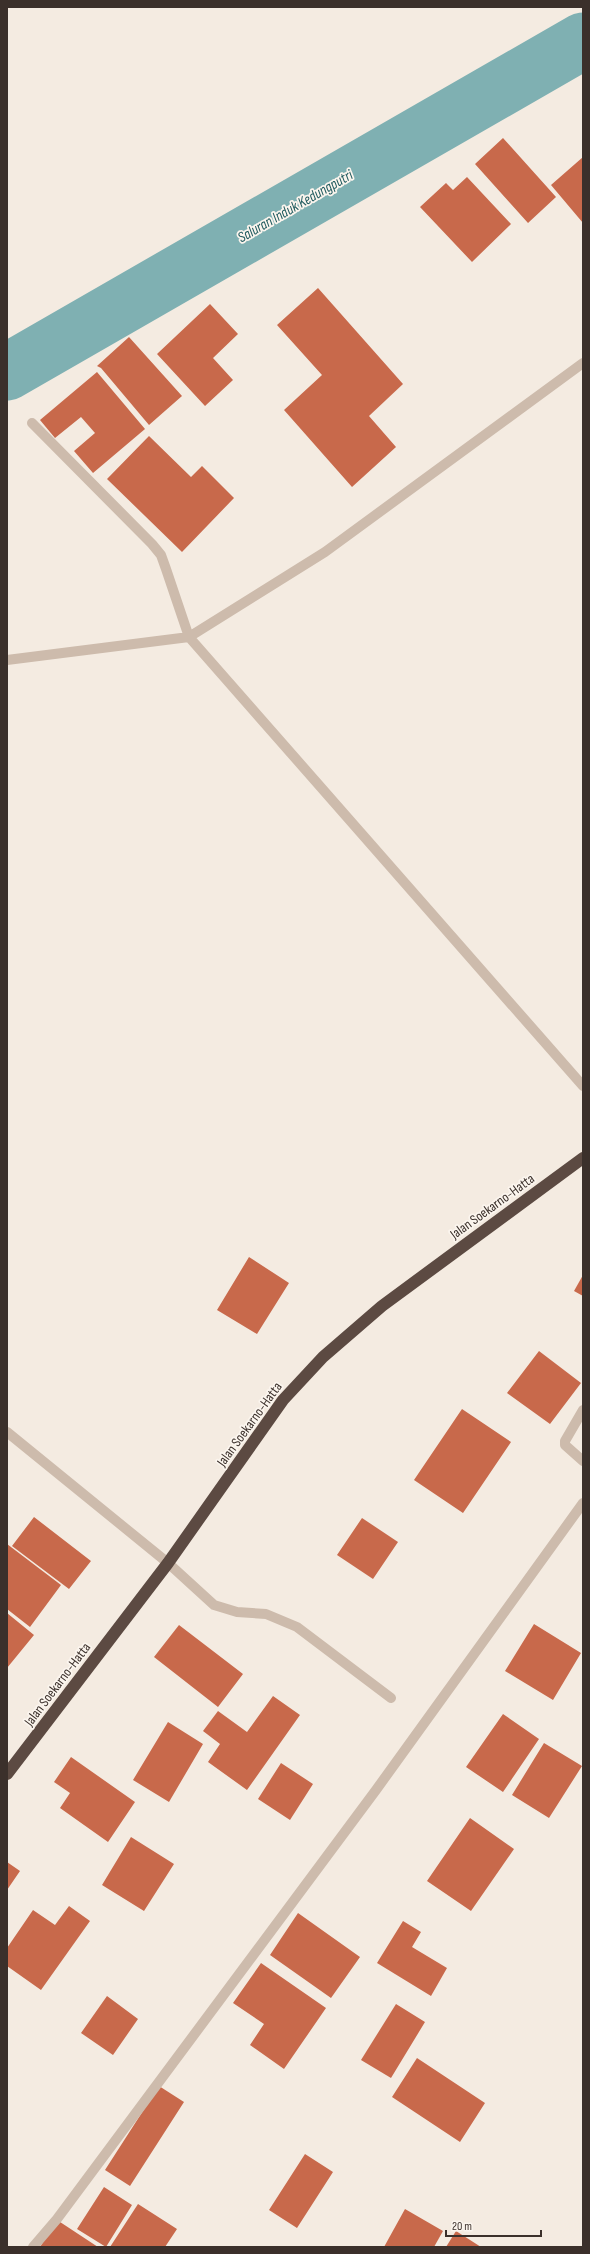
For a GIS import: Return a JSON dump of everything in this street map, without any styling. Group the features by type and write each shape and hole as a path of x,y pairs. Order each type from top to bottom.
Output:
{"highway":[{"name":"Jalan Soekarno-Hatta","path":"7,1774 168,1563 283,1400 323,1357 382,1306 583,1158"}],"street":[{"path":"7,660 189,637 324,552 583,362"},
{"path":"32,423 152,544 161,555 189,637 583,1086"},
{"path":"583,1410 565,1441 565,1445 583,1461"},
{"path":"7,1432 168,1563 214,1605 237,1612 266,1614 297,1626 391,1698"},
{"path":"34,2247 376,1790 583,1503"}],"building":[{"path":"503,138 556,197 528,223 475,164"},
{"path":"583,157 583,223 551,185"},
{"path":"467,177 511,224 472,262 420,207 446,183 453,190"},
{"path":"318,288 403,384 369,416 396,447 352,487 284,410 322,375 277,325"},
{"path":"210,304 238,334 213,358 233,380 205,406 157,354"},
{"path":"129,337 182,396 149,425 101,368 97,366"},
{"path":"97,372 145,429 93,473 74,451 95,433 81,417 55,438 40,420"},
{"path":"149,436 191,477 202,466 234,498 182,552 107,479"},
{"path":"249,1257 289,1283 257,1334 217,1310"},
{"path":"583,1275 583,1296 574,1291"},
{"path":"539,1351 581,1383 550,1424 507,1393"},
{"path":"462,1409 511,1442 463,1513 414,1480"},
{"path":"34,1517 91,1561 69,1589 12,1546"},
{"path":"362,1518 398,1542 373,1579 337,1555"},
{"path":"7,1544 61,1585 30,1627 7,1609"},
{"path":"7,1613 34,1635 7,1668"},
{"path":"534,1624 581,1653 553,1700 505,1671"},
{"path":"179,1625 243,1674 218,1707 154,1657"},
{"path":"273,1696 300,1715 247,1790 208,1762 220,1744 203,1731 218,1711 247,1732"},
{"path":"503,1714 539,1739 503,1792 466,1767"},
{"path":"168,1722 203,1744 169,1802 133,1780"},
{"path":"544,1743 582,1766 549,1818 512,1795"},
{"path":"71,1757 135,1802 108,1842 60,1808 70,1793 54,1782"},
{"path":"281,1763 313,1784 290,1820 258,1799"},
{"path":"470,1818 514,1849 471,1911 427,1881"},
{"path":"131,1837 174,1864 144,1911 102,1885"},
{"path":"7,1862 20,1871 7,1890"},
{"path":"69,1906 90,1921 41,1990 7,1966 7,1948 33,1910 55,1925"},
{"path":"298,1913 360,1957 331,1998 270,1955"},
{"path":"403,1921 421,1932 412,1947 447,1968 431,1996 377,1963"},
{"path":"261,1963 326,2008 284,2069 250,2045 264,2024 233,2003"},
{"path":"107,1996 138,2019 113,2055 81,2033"},
{"path":"396,2004 425,2022 391,2078 361,2060"},
{"path":"417,2058 485,2103 460,2142 392,2097"},
{"path":"159,2086 184,2102 130,2186 105,2170"},
{"path":"305,2154 333,2172 297,2228 269,2210"},
{"path":"104,2187 132,2205 106,2247 77,2229"},
{"path":"138,2204 177,2229 165,2247 110,2247"},
{"path":"405,2209 443,2231 434,2247 384,2247"},
{"path":"57,2220 98,2247 40,2247"},
{"path":"456,2231 481,2247 446,2247"}],"waterway":[{"name":"Saluran Induk Kedungputri","path":"7,372 583,41"}]}
